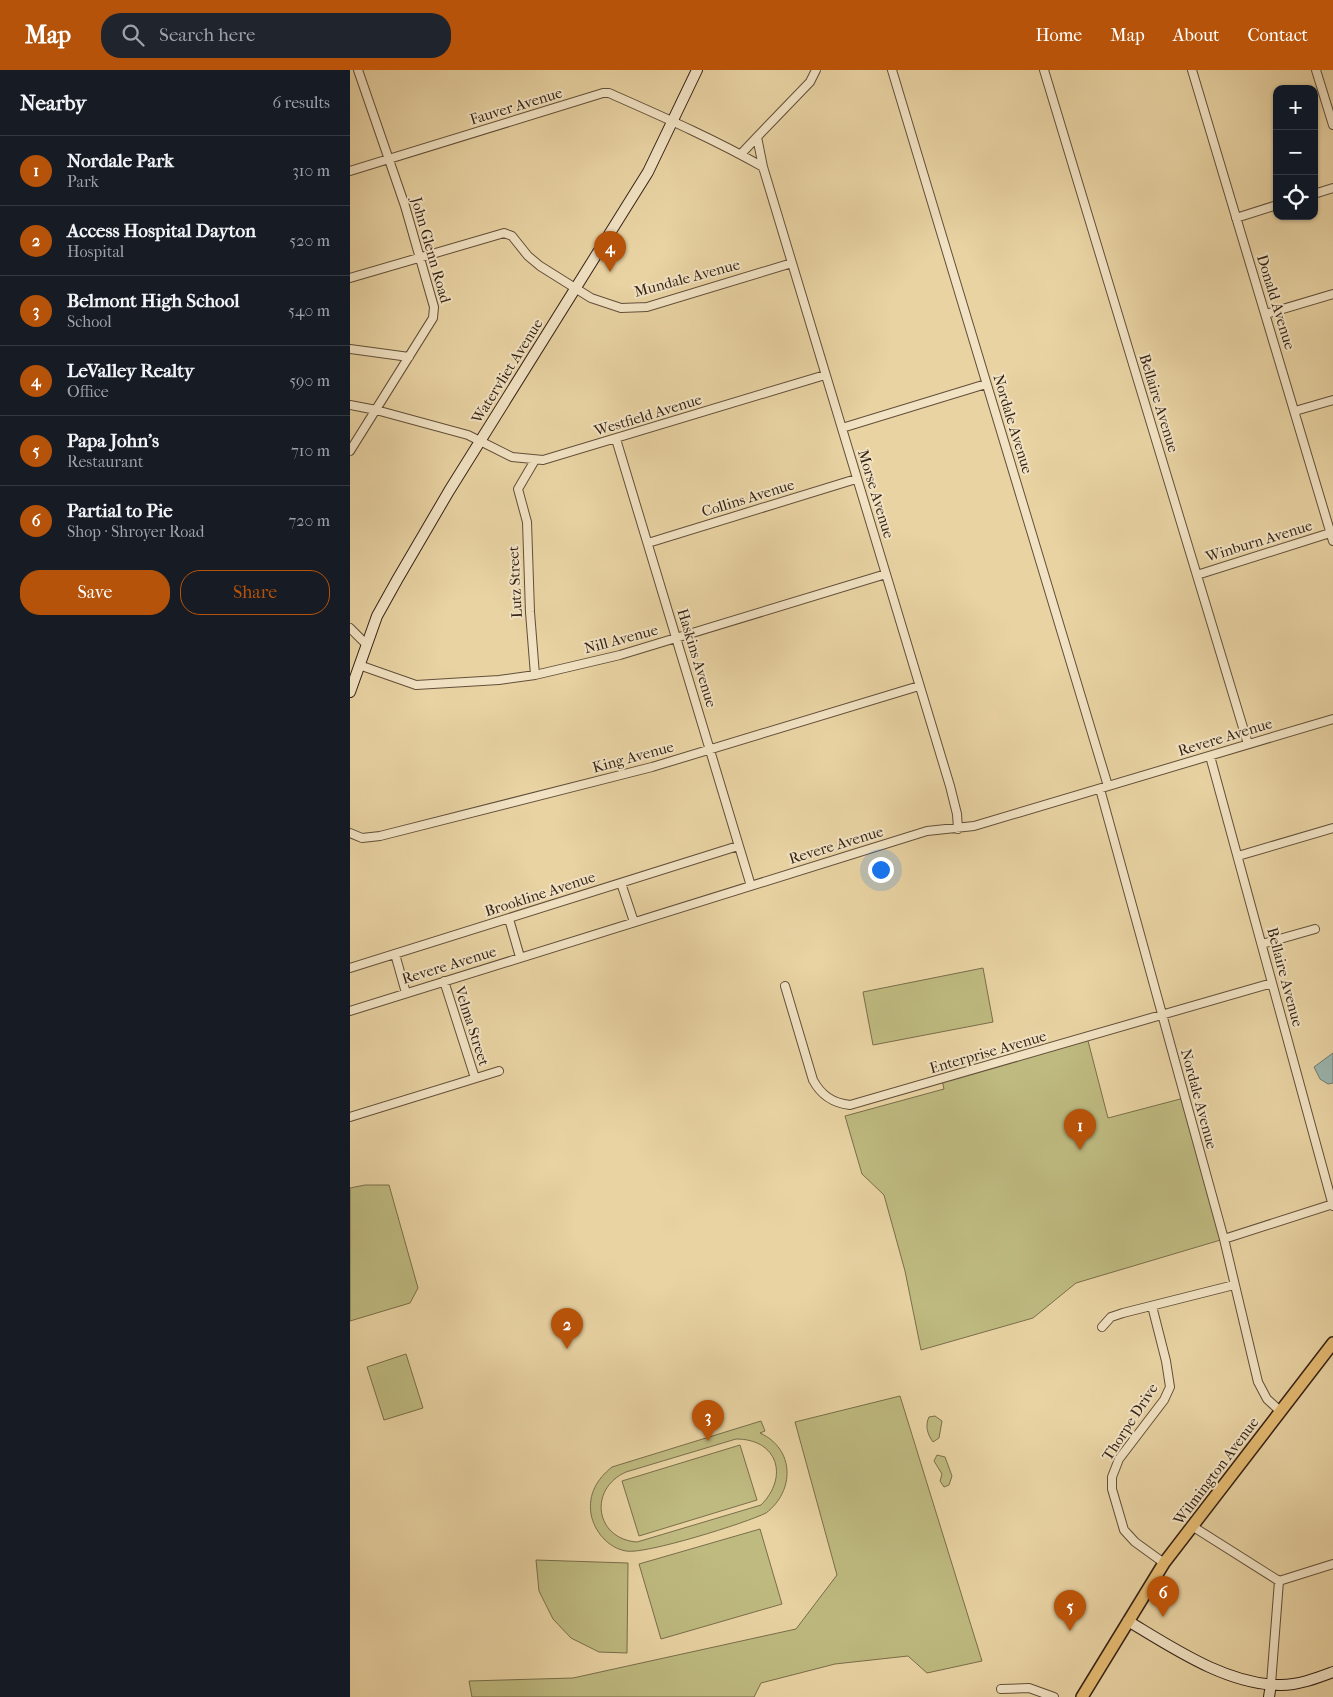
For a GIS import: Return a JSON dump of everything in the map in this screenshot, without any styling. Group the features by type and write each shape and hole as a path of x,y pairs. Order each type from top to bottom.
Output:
{"main road":[{"name":"Wilmington Avenue","path":"1082,1697 1164,1563 1333,1343"}],"street":[{"name":"John Glenn Road","path":"350,451 409,357 434,313 420,257 358,70"},
{"name":"Watervliet Avenue","path":"350,692 377,616 397,580 481,440 648,172 697,70"},
{"path":"763,168 741,154 810,82 816,70"},
{"name":"Nordale Avenue","path":"892,70 1108,786"},
{"name":"Bellaire Avenue","path":"1044,70 1248,744"},
{"name":"Donald Avenue","path":"1192,70 1295,411 1329,508 1332,537"},
{"path":"1316,70 1333,125"},
{"name":"Fauver Avenue","path":"350,171 603,93 609,93 741,154"},
{"name":"Morse Avenue","path":"757,137 763,168 950,786 957,814 958,829"},
{"path":"1318,193 1333,188"},
{"path":"1236,218 1273,206"},
{"name":"Mundale Avenue","path":"350,278 504,232 508,233 540,266 591,298 612,306 647,307 792,263"},
{"path":"1266,314 1333,294"},
{"path":"350,349 409,357"},
{"name":"Westfield Avenue","path":"350,405 429,423 481,440 500,452 522,459 535,460 556,458 825,375"},
{"path":"842,428 986,384"},
{"path":"1295,411 1333,400"},
{"name":"Haskins Avenue","path":"616,439 751,886"},
{"name":"Lutz Street","path":"535,460 518,489 527,522 530,612 535,675"},
{"name":"Collins Avenue","path":"648,543 856,478"},
{"name":"Winburn Avenue","path":"1197,575 1332,537"},
{"name":"Nill Avenue","path":"359,665 416,685 499,680 535,675 620,655 886,574"},
{"path":"350,628 353,635 366,644"},
{"name":"King Avenue","path":"350,833 362,838 380,836 643,770 919,686"},
{"name":"Revere Avenue","path":"350,1011 926,831 974,826 1333,719"},
{"name":"Bellaire Avenue","path":"1210,756 1333,1205"},
{"name":"Nordale Avenue","path":"1100,789 1224,1239 1258,1382 1267,1399 1280,1411"},
{"path":"1238,856 1333,828"},
{"name":"Brookline Avenue","path":"350,968 738,846"},
{"path":"621,883 634,922"},
{"path":"509,919 520,958"},
{"path":"1262,944 1315,929"},
{"path":"395,954 406,993"},
{"name":"Velma Street","path":"444,981 474,1078"},
{"name":"Enterprise Avenue","path":"785,986 813,1080 818,1089 834,1101 850,1105 1272,983"},
{"path":"350,1117 499,1071"},
{"path":"1224,1239 1333,1205"},
{"path":"1102,1327 1111,1317 1234,1286"},
{"name":"Thorpe Drive","path":"1152,1306 1166,1362 1170,1387 1164,1400 1119,1459 1112,1476 1112,1489 1120,1522 1124,1530 1130,1537 1164,1563"},
{"path":"1192,1526 1279,1581 1333,1564"},
{"path":"1268,1697 1271,1684 1279,1581"},
{"path":"1128,1621 1208,1665 1238,1677 1271,1684 1292,1684 1333,1672"},
{"path":"1001,1689 1029,1688 1054,1697"}],"shaded area":[{"path":"983,968 993,1022 873,1045 863,992"},
{"path":"1087,1037 1108,1118 1184,1098 1224,1239 1076,1283 1033,1318 921,1350 905,1271 884,1195 862,1174 845,1116 944,1089 942,1080"},
{"path":"365,1185 389,1185 418,1288 410,1303 350,1321 350,1188"},
{"path":"406,1354 423,1408 384,1420 367,1367"},
{"path":"900,1396 982,1661 927,1673 908,1656 835,1664 761,1683 754,1697 472,1697 469,1681 573,1678 796,1629 837,1575 795,1422"},
{"path":"935,1416 942,1421 939,1438 933,1442 928,1433 927,1423 929,1417"},
{"path":"761,1421 765,1431 760,1433 780,1449 787,1471 782,1493 776,1504 766,1513 673,1543 636,1551 626,1551 613,1546 603,1538 595,1527 591,1514 592,1494 598,1482 612,1467","holes":["736,1439 762,1445 770,1452 775,1462 775,1483 770,1494 761,1505 637,1542 623,1539 612,1532 605,1523 602,1501 606,1490 614,1480 626,1472"]},
{"path":"740,1445 757,1500 639,1536 622,1481"},
{"path":"937,1455 945,1457 952,1476 949,1485 944,1487 940,1481 942,1474 934,1461"},
{"path":"760,1529 782,1604 661,1639 639,1564"},
{"path":"536,1560 628,1563 627,1653 599,1652 571,1638 553,1619 539,1591"}],"water":[{"path":"1333,1053 1333,1083 1328,1084 1320,1079 1314,1067"}],"place":[{"name":"LeValley Realty","path":"610,272"},
{"name":"Nordale Park","path":"1080,1150"},
{"name":"Access Hospital Dayton","path":"567,1349"},
{"name":"Belmont High School","path":"708,1441"},
{"name":"Partial to Pie","path":"1163,1617"},
{"name":"Papa John's","path":"1070,1631"}]}
